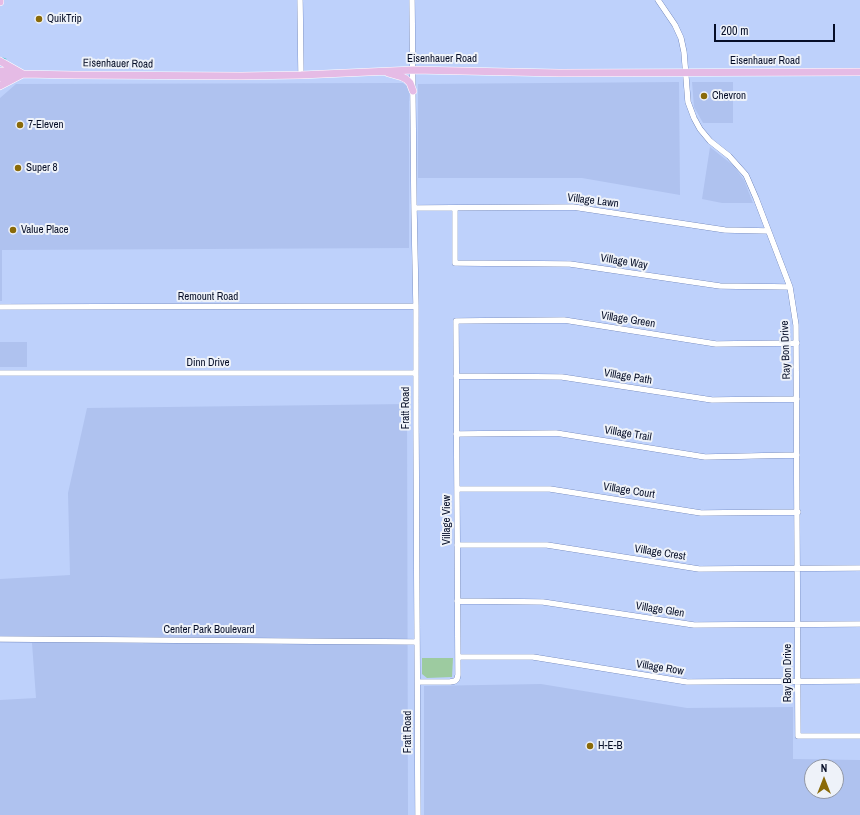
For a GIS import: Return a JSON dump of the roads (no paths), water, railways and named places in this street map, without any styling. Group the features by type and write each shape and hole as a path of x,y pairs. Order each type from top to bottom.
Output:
{"main road":[{"path":"0,61 19,74 0,86"},
{"name":"Eisenhauer Road","path":"0,71 19,74 234,76 301,75 413,70 559,73 860,72"},
{"path":"372,71 402,77 410,83 413,91"},
{"name":"Eisenhauer Road","path":"0,78 19,74"}],"street":[{"path":"300,0 301,75"},
{"name":"Fratt Road","path":"412,0 416,306 418,815"},
{"name":"Ray Bon Drive","path":"658,0 675,25 681,38 684,52 688,102 694,118 700,129 710,141 729,156 746,175 790,287 795,316 797,399 798,736 860,736"},
{"name":"Village Lawn","path":"414,208 573,207 725,230 768,231"},
{"name":"Village Way","path":"455,208 455,263 570,264 720,286 790,287"},
{"name":"Remount Road","path":"0,307 416,306"},
{"name":"Village Green","path":"456,321 564,320 716,344 796,343"},
{"name":"Village View","path":"418,682 450,682 455,681 458,675 456,321"},
{"name":"Dinn Drive","path":"0,373 416,373"},
{"name":"Village Path","path":"456,376 562,377 712,400 797,399"},
{"name":"Village Trail","path":"456,434 556,433 705,456 797,455"},
{"name":"Village Court","path":"456,489 550,489 701,513 798,512"},
{"name":"Village Crest","path":"457,546 547,546 699,569 860,568"},
{"name":"Village Glen","path":"457,601 544,602 694,625 860,624"},
{"name":"Center Park Boulevard","path":"0,638 417,642"},
{"name":"Village Row","path":"458,657 533,657 687,682 860,681"}],"place":[{"name":"QuikTrip","path":"39,19"},
{"name":"Chevron","path":"704,96"},
{"name":"7-Eleven","path":"20,125"},
{"name":"Super 8","path":"18,168"},
{"name":"Value Place","path":"13,230"},
{"name":"H-E-B","path":"590,746"}]}
